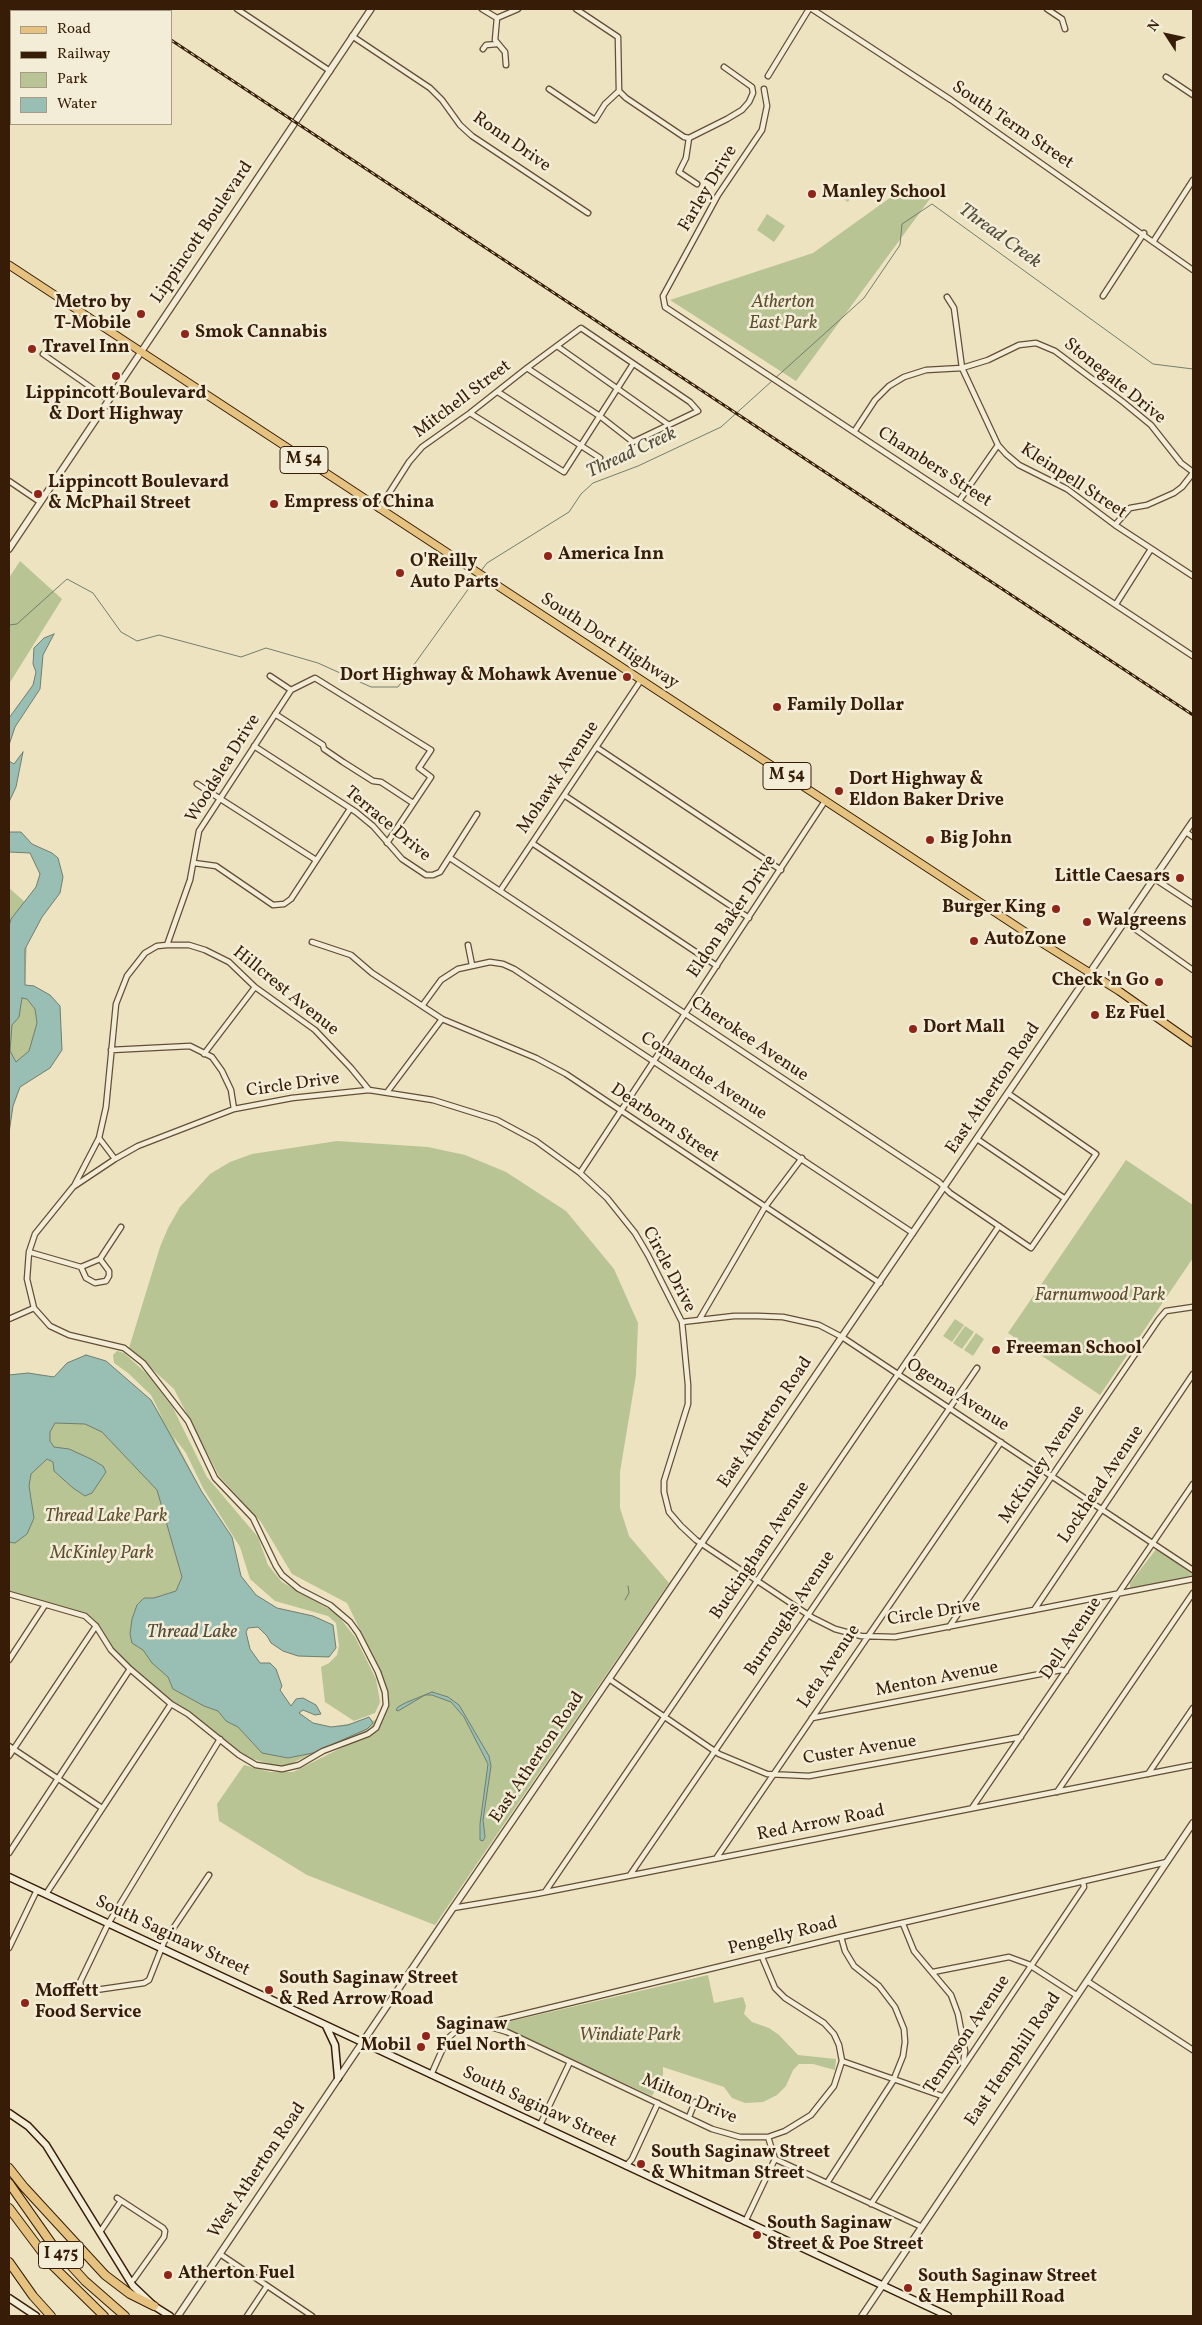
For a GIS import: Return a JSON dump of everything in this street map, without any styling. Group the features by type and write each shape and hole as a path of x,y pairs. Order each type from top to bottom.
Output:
{"highway":[{"path":"9,2168 35,2200 105,2275 130,2294 154,2306"},
{"name":"I 475","path":"9,2183 54,2247 85,2281 124,2316"},
{"name":"I 475","path":"9,2208 51,2264 104,2316"},
{"path":"9,2262 33,2296 51,2316"}],"main road":[{"name":"South Dort Highway","path":"9,265 825,801 1157,1016 1193,1043"},
{"name":"South Saginaw Street","path":"9,1877 883,2286 933,2313 948,2316"},
{"path":"326,2026 335,2045 338,2078"},
{"path":"9,2113 32,2129 46,2145 130,2282 154,2306 170,2316"},
{"path":"9,2298 36,2316"}],"street":[{"path":"237,9 330,70"},
{"name":"Lippincott Boulevard","path":"9,548 371,9"},
{"path":"482,9 497,18"},
{"path":"497,18 518,9"},
{"path":"576,9 618,37 617,81 619,91 626,98 684,137 689,138 742,110 753,93 752,87 724,67"},
{"path":"768,76 811,9"},
{"name":"South Term Street","path":"811,9 951,100 1144,233 1153,242 1193,270"},
{"path":"1047,9 1062,19 1065,29"},
{"path":"497,18 496,42 505,52 506,65"},
{"name":"Ronn Drive","path":"352,36 430,88 460,125 472,136 588,213"},
{"path":"483,49 486,45 496,42"},
{"path":"1166,77 1193,94"},
{"path":"549,89 594,120 619,91"},
{"name":"Farley Drive","path":"663,302 663,296 718,195 762,130 767,106 764,89"},
{"path":"689,138 686,158 678,172 697,184"},
{"path":"1153,242 1193,180"},
{"path":"1104,296 1144,233"},
{"name":"Kleinpell Street","path":"946,297 954,308 962,368 998,445 1019,465 1067,489 1115,525 1193,576"},
{"name":"Chambers Street","path":"663,302 665,307 1193,656"},
{"name":"Mitchell Street","path":"379,509 409,462 422,447 470,414 581,328 633,364"},
{"name":"Stonegate Drive","path":"854,432 876,400 889,386 926,370 962,368 988,360 1019,345 1036,343 1055,351 1143,418 1164,440 1180,463 1193,472"},
{"path":"557,346 669,425"},
{"path":"43,354 109,400"},
{"path":"470,414 564,472 601,417 633,364 690,402 698,411 633,442 601,417 527,368"},
{"path":"498,392 600,458"},
{"path":"959,501 998,445"},
{"path":"1115,525 1130,508 1147,505 1174,493 1182,487 1193,472"},
{"path":"9,482 40,502"},
{"path":"1116,604 1151,549"},
{"path":"270,676 291,690"},
{"name":"Woodslea Drive","path":"167,945 194,863 196,840 199,831 291,690 315,678 431,750 419,768 431,777 413,803"},
{"name":"Mohawk Avenue","path":"500,891 641,680"},
{"path":"275,714 365,776 373,781 380,782 413,803 387,843"},
{"name":"Terrace Drive","path":"254,746 373,826 402,859 426,875 440,872 450,858"},
{"path":"596,747 781,870"},
{"path":"196,784 316,860"},
{"path":"564,795 749,918"},
{"name":"Eldon Baker Drive","path":"580,1173 825,801"},
{"path":"194,863 216,866 273,904 288,902 350,809"},
{"path":"450,858 477,814"},
{"name":"East Atherton Road","path":"363,2042 1009,1094 1193,820"},
{"path":"1186,832 1193,837"},
{"path":"532,843 717,966"},
{"name":"Cherokee Avenue","path":"450,858 945,1188 1031,1248 1064,1198"},
{"path":"1155,879 1193,904"},
{"path":"1125,922 1193,970"},
{"name":"Dearborn Street","path":"312,942 352,955 372,973 442,1019 536,1058 566,1074 880,1283"},
{"path":"74,1187 99,1138 106,1107 116,1004 127,976 145,953 157,946 167,945"},
{"name":"Hillcrest Avenue","path":"167,945 189,945 217,954 230,962 254,987 315,1030 369,1090"},
{"path":"468,945 472,964"},
{"name":"Comanche Avenue","path":"422,1006 441,980 458,969 472,964 497,963 514,969 913,1233"},
{"path":"204,1054 254,987"},
{"path":"388,1092 442,1019"},
{"path":"111,1050 190,1046 212,1058 222,1071 231,1090 234,1108"},
{"name":"Circle Drive","path":"29,1252 36,1234 74,1187 138,1146 234,1108 292,1098 369,1090 433,1100 497,1120 536,1141 580,1173 607,1198 635,1234 660,1275 682,1322 688,1404 670,1456 664,1492 667,1507 674,1519 696,1540 807,1615 835,1628 868,1637 895,1637 1193,1579"},
{"path":"977,1139 1064,1198 1096,1154 1009,1094"},
{"path":"99,1138 115,1159"},
{"path":"698,1320 765,1207 802,1158"},
{"name":"Buckingham Avenue","path":"545,1892 999,1226"},
{"path":"9,1594 85,1616 96,1626 111,1650 130,1669 171,1704 188,1714 256,1765 282,1769 299,1765 323,1752 368,1734 376,1728 386,1705 382,1682 358,1633 350,1622 330,1605 299,1589 282,1575 253,1518 216,1478 188,1421 143,1363 124,1348 69,1335 50,1326 34,1308 27,1278 29,1252 81,1268 100,1259 121,1227"},
{"path":"81,1268 86,1278 91,1282 100,1283 106,1281 109,1270 100,1259"},
{"name":"McKinley Avenue","path":"949,1627 1159,1319 1166,1311 1175,1308 1193,1307"},
{"path":"9,1319 34,1308"},
{"name":"Ogema Avenue","path":"682,1322 734,1316 783,1317 819,1325 842,1337 1193,1570"},
{"name":"Burroughs Avenue","path":"630,1875 977,1368"},
{"name":"Lockhead Avenue","path":"1034,1610 1193,1374"},
{"name":"Leta Avenue","path":"717,1858 1001,1442"},
{"name":"Dell Avenue","path":"972,1808 1193,1484"},
{"path":"1057,1792 1193,1593"},
{"path":"9,1660 45,1605"},
{"path":"9,1756 11,1747 96,1626"},
{"path":"9,1853 130,1669"},
{"name":"Menton Avenue","path":"812,1718 1061,1670 1066,1672"},
{"name":"Custer Avenue","path":"609,1679 715,1751 743,1766 773,1774 809,1776 1021,1738"},
{"path":"46,1894 171,1704"},
{"path":"1148,1774 1193,1708"},
{"path":"209,1875 169,1934 149,1980 144,1983 82,1992 80,1990 80,1982 108,1924 220,1739"},
{"path":"11,1747 102,1808"},
{"name":"Red Arrow Road","path":"453,1908 545,1892 1193,1765"},
{"name":"East Hemphill Road","path":"862,2316 1193,1823"},
{"name":"Pengelly Road","path":"431,2075 447,2039 456,2031 468,2026 1166,1862"},
{"name":"Tennyson Avenue","path":"871,2204 1084,1887 1083,1881"},
{"path":"9,1948 37,1890"},
{"path":"903,1924 914,1951 950,1995 958,2014 965,2051 963,2066"},
{"path":"827,2183 893,2081 903,2056 905,2042 901,2018 884,1991 854,1966 848,1957 841,1937"},
{"path":"762,1957 775,1988 785,1998 824,2023 834,2034 839,2045 842,2062 893,2081 942,2096"},
{"path":"933,1972 1001,1957 1018,1959 1076,1995"},
{"path":"1087,1981 1193,2050"},
{"name":"Milton Drive","path":"483,2024 507,2032 727,2134 751,2138 768,2137 785,2131 811,2114 834,2086 842,2062"},
{"name":"West Atherton Road","path":"178,2316 363,2042"},
{"path":"540,2125 570,2062"},
{"path":"689,2117 695,2102"},
{"path":"626,2166 632,2159 658,2103"},
{"path":"746,2222 775,2159 768,2137"},
{"path":"775,2159 922,2227"},
{"path":"100,2232 119,2199 165,2231 164,2237 130,2282"},
{"path":"220,2254 312,2316"},
{"path":"246,2316 267,2286"}],"green space":[{"name":"Atherton East Park","path":"912,182 932,196 796,381 670,300 813,253"},
{"path":"834,184 852,195 848,202 830,190"},
{"path":"767,214 785,226 774,242 757,230"},
{"path":"20,561 62,599 9,684 9,578"},
{"path":"9,888 42,917 27,945 25,985 34,986 50,995 60,1006 62,1050 50,1068 20,1087 13,1106 9,1133"},
{"path":"337,1141 428,1147 465,1155 506,1172 566,1211 614,1269 638,1323 636,1375 620,1472 620,1508 629,1536 669,1583 435,1925 307,1875 219,1821 217,1804 244,1765 270,1772 293,1772 361,1738 333,1744 288,1765 277,1766 249,1758 164,1697 116,1653 89,1616 9,1591 9,1375 28,1373 54,1377 67,1363 86,1355 106,1361 151,1400 163,1419 151,1395 128,1373 114,1363 113,1355 117,1351 124,1353 147,1374 173,1408 207,1477 258,1537 268,1565 282,1582 336,1613 355,1637 376,1679 380,1702 375,1713 354,1721 325,1702 321,1667 329,1663 337,1655 339,1646 336,1623 328,1616 275,1601 250,1579 240,1547 203,1488 186,1453 173,1436 202,1492 232,1537 241,1576 256,1595 277,1608 313,1616 333,1625 336,1648 329,1657 298,1656 283,1651 271,1643 267,1636 257,1627 247,1628 246,1632 250,1649 260,1663 270,1663 276,1669 282,1686 280,1690 291,1706 296,1699 303,1698 316,1705 321,1714 315,1715 303,1710 299,1713 313,1723 331,1727 353,1723 369,1717 373,1721 378,1718 387,1693 384,1680 347,1603 292,1574 261,1522 219,1476 174,1389 129,1348 160,1247 168,1228 180,1207 210,1174 230,1162 252,1154"},
{"name":"Farnumwood Park","path":"1126,1160 1193,1205 1193,1258 1100,1395 1008,1333"},
{"path":"955,1319 964,1325 952,1342 943,1336"},
{"path":"965,1326 974,1332 962,1349 953,1343"},
{"path":"976,1333 984,1339 973,1356 964,1350"},
{"path":"1157,1548 1193,1575 1132,1589 1130,1583"},
{"name":"Windiate Park","path":"708,1975 714,2003 743,1997 746,2006 744,2014 752,2022 769,2028 779,2035 798,2055 836,2059 835,2070 813,2064 799,2064 793,2070 786,2086 777,2095 763,2102 745,2103 732,2098 724,2087 663,2067 663,2075 652,2096 500,2027 499,2024"}],"water":[{"path":"54,634 43,655 40,689 15,727 9,745 9,718 33,685 36,672 33,664 34,648 44,638"},
{"path":"23,752 16,787 9,802 9,761 14,764"},
{"path":"9,832 21,832 32,844 52,853 58,858 63,877 60,893 42,917 25,949 25,985 34,986 50,995 60,1006 62,1050 50,1068 20,1087 13,1106 9,1133 9,926 11,919 36,887 40,874 30,853 9,852","holes":["22,998 27,999 35,1009 37,1023 29,1051 16,1062 10,1051 12,1025 19,1017"]},
{"name":"Thread Lake","path":"86,1355 106,1361 151,1400 202,1492 232,1537 241,1576 256,1595 277,1608 313,1616 333,1625 336,1648 329,1657 298,1656 283,1651 271,1643 258,1627 248,1628 246,1632 250,1649 260,1663 270,1663 276,1669 282,1686 280,1690 291,1706 296,1699 303,1698 316,1705 321,1714 315,1715 303,1710 299,1713 313,1723 331,1727 348,1725 369,1717 373,1723 367,1729 313,1753 288,1758 262,1753 238,1727 226,1721 218,1711 204,1706 173,1689 168,1677 152,1663 143,1650 132,1643 130,1634 132,1619 137,1605 144,1598 154,1598 176,1591 182,1577 157,1490 102,1432 85,1424 55,1423 50,1432 50,1441 54,1447 69,1449 91,1459 103,1466 106,1472 92,1493 85,1496 54,1471 53,1462 47,1459 31,1474 29,1486 34,1518 27,1534 15,1543 9,1542 9,1375 28,1373 54,1377 67,1363"},
{"path":"432,1692 448,1697 459,1705 489,1756 491,1766 483,1820 485,1837 483,1841 480,1840 480,1824 488,1764 464,1717 451,1702 432,1695 425,1695 398,1711 396,1710 405,1703"}],"waterway":[{"name":"Thread Creek","path":"481,571 487,563 569,512 581,494 593,483 638,466 721,427 864,298 900,245 902,224 932,204 1153,364 1193,369"},
{"name":"Thread Creek","path":"9,625 17,624 67,579 93,593 121,632 137,641 159,635 241,657 266,648 318,663 371,687 398,687 477,577"},
{"path":"625,1600 629,1593 628,1586"}],"railway":[{"path":"172,41 1193,715"}],"place":[{"name":"Manley School","path":"812,194"},
{"name":"Metro by T-Mobile","path":"141,314"},
{"name":"Smok Cannabis","path":"185,334"},
{"name":"Travel Inn","path":"32,349"},
{"name":"Lippincott Boulevard & Dort Highway","path":"116,376"},
{"name":"Lippincott Boulevard & McPhail Street","path":"38,494"},
{"name":"Empress of China","path":"274,504"},
{"name":"America Inn","path":"548,556"},
{"name":"O'Reilly Auto Parts","path":"400,573"},
{"name":"Dort Highway & Mohawk Avenue","path":"627,677"},
{"name":"Family Dollar","path":"777,707"},
{"name":"Dort Highway & Eldon Baker Drive","path":"839,791"},
{"name":"Big John","path":"930,840"},
{"name":"Little Caesars","path":"1180,878"},
{"name":"Burger King","path":"1056,909"},
{"name":"Walgreens","path":"1087,922"},
{"name":"AutoZone","path":"974,941"},
{"name":"Check 'n Go","path":"1159,982"},
{"name":"Ez Fuel","path":"1095,1015"},
{"name":"Dort Mall","path":"913,1029"},
{"name":"Freeman School","path":"996,1350"},
{"name":"South Saginaw Street & Red Arrow Road","path":"269,1990"},
{"name":"Moffett Food Service","path":"25,2003"},
{"name":"Saginaw Fuel North","path":"426,2036"},
{"name":"Mobil","path":"421,2047"},
{"name":"South Saginaw Street & Whitman Street","path":"641,2164"},
{"name":"South Saginaw Street & Poe Street","path":"757,2235"},
{"name":"Atherton Fuel","path":"168,2275"},
{"name":"South Saginaw Street & Hemphill Road","path":"908,2288"}],"park label":[{"name":"Thread Lake Park","path":"106,1518"},
{"name":"McKinley Park","path":"102,1555"}]}
